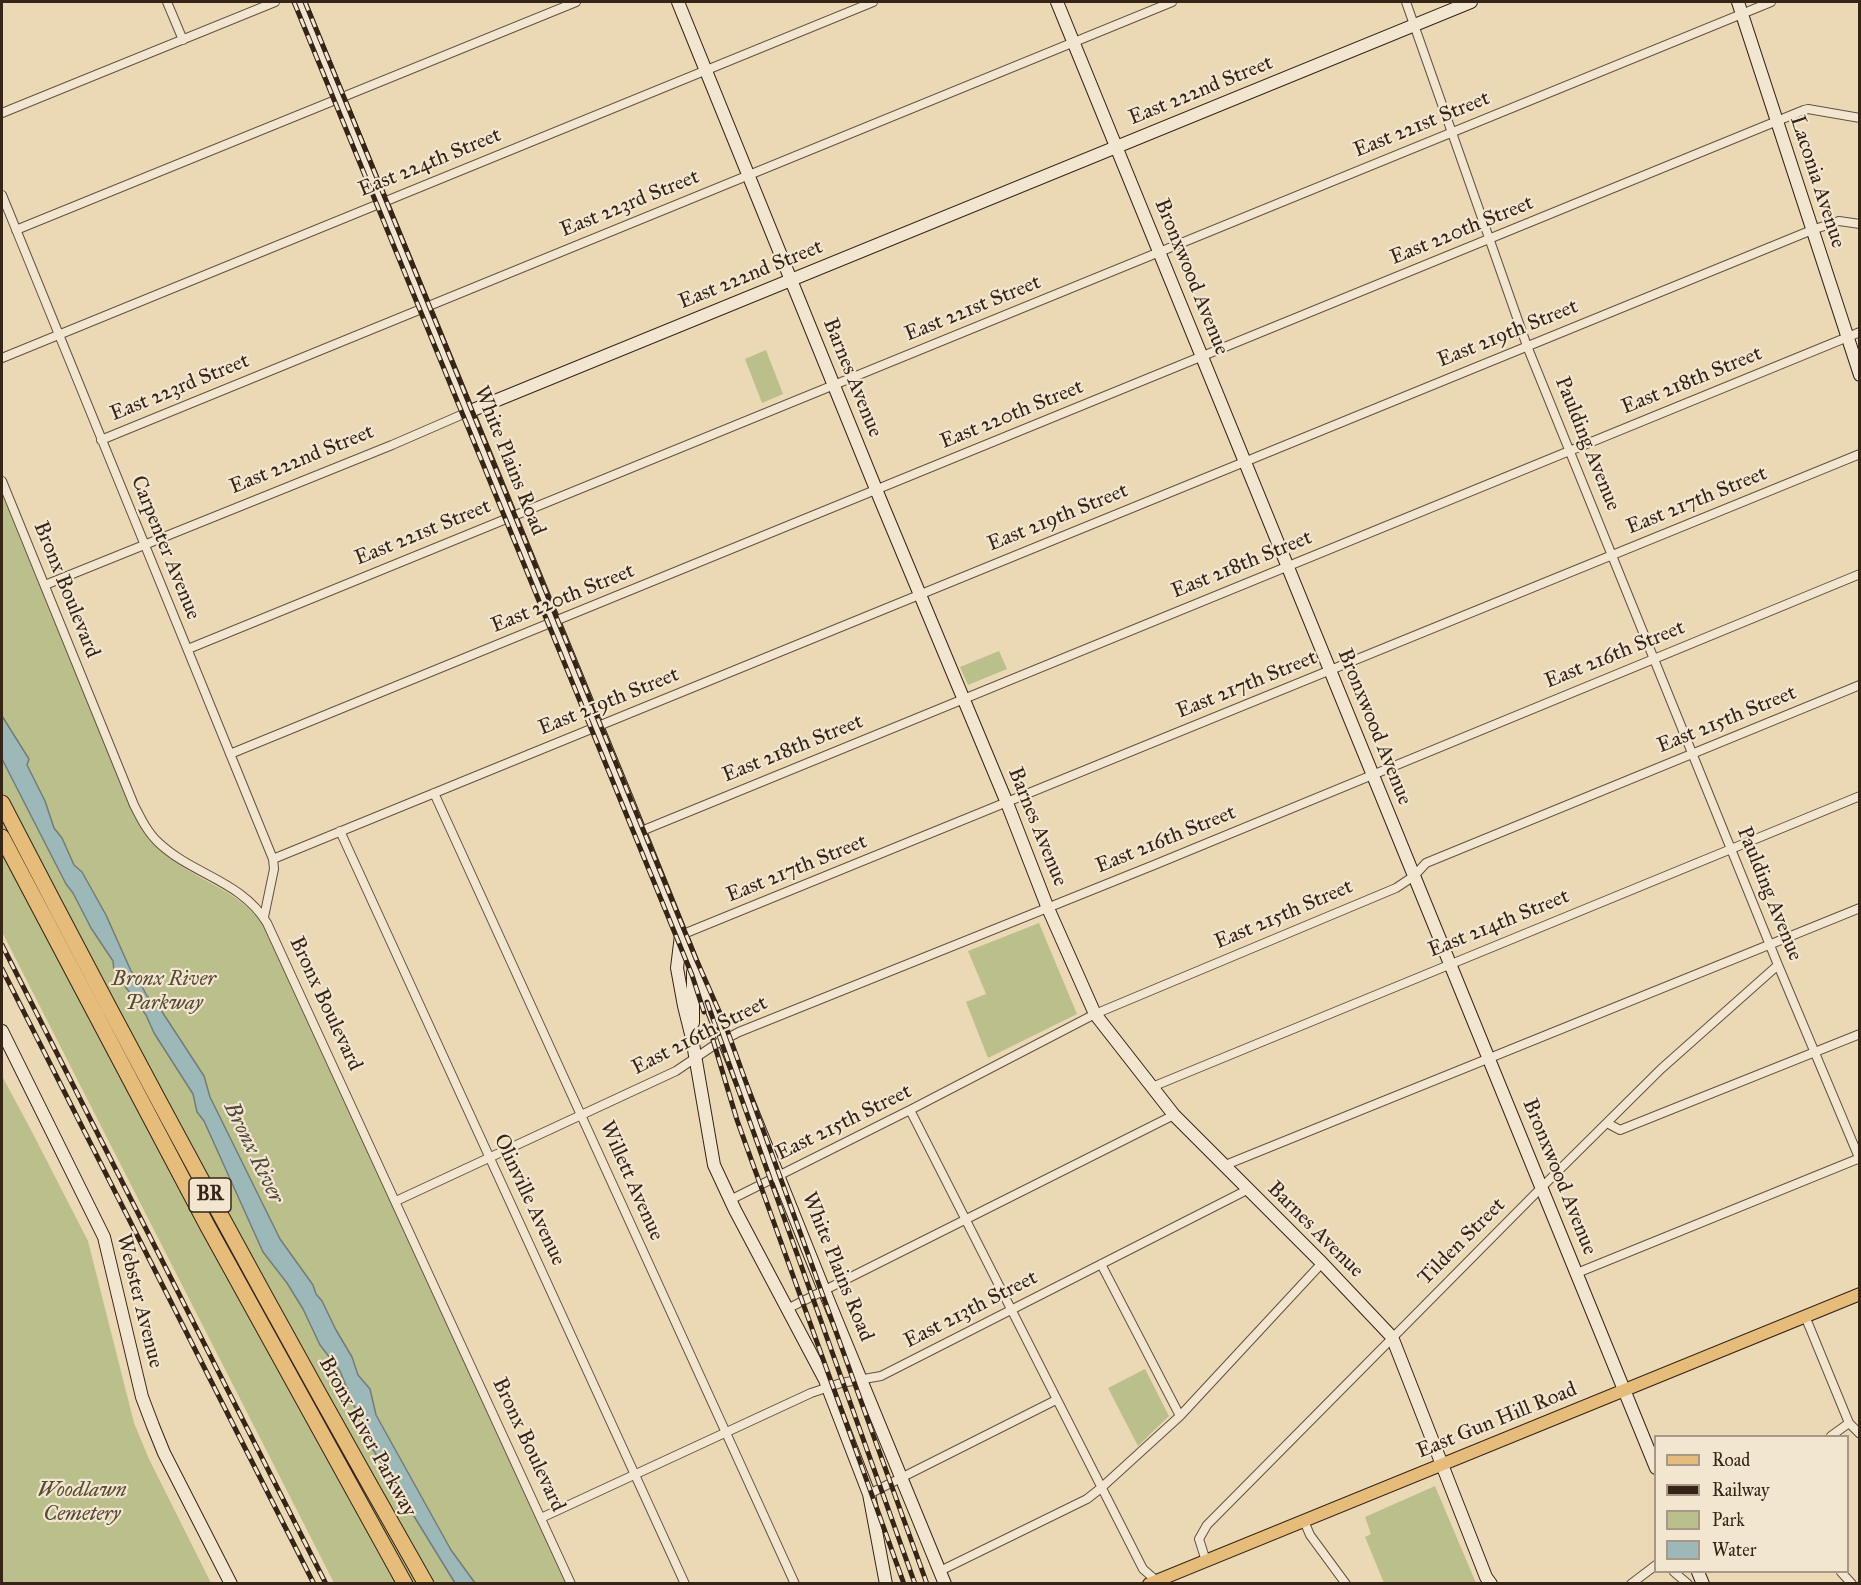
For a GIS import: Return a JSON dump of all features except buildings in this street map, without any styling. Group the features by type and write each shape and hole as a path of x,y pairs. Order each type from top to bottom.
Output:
{"highway":[{"name":"Bronx River Parkway","path":"2,803 217,1209 426,1584"},
{"name":"Bronx River Parkway","path":"2,837 198,1208 402,1580"},
{"path":"394,1527 413,1547 437,1584"}],"main road":[{"name":"East Gun Hill Road","path":"1155,1583 1860,1294"}],"street":[{"path":"167,2 183,40"},
{"path":"2,113 275,2"},
{"name":"White Plains Road","path":"300,2 945,1584"},
{"path":"16,230 576,2"},
{"name":"Barnes Avenue","path":"678,2 876,490 1007,803 1047,906 1095,1014 1174,1115 1322,1263 1392,1337 1486,1577 1491,1584"},
{"name":"East 224th Street","path":"2,358 873,2"},
{"name":"Bronxwood Avenue","path":"1057,2 1654,1463"},
{"name":"East 223rd Street","path":"101,440 1172,2"},
{"name":"Paulding Avenue","path":"1406,2 1527,346 1778,965 1859,1158"},
{"name":"East 222nd Street","path":"45,585 1471,2"},
{"name":"East 221st Street","path":"188,649 1452,132 1740,7 1771,2"},
{"name":"Laconia Avenue","path":"1740,7 1860,375"},
{"name":"East 220th Street","path":"230,754 1777,121 1808,109 1860,118"},
{"name":"Carpenter Avenue","path":"2,195 273,859 274,869 264,917"},
{"name":"East 219th Street","path":"273,859 1812,230 1839,220 1860,224"},
{"name":"East 218th Street","path":"639,832 1860,332"},
{"name":"East 217th Street","path":"681,935 1860,454"},
{"name":"Bronx Boulevard","path":"2,480 134,805 146,827 160,844 172,853 238,890 264,917 572,1584"},
{"name":"East 216th Street","path":"396,1201 676,1071 724,1040 1860,574"},
{"name":"East 215th Street","path":"730,1200 1095,1014 1396,888 1414,876 1425,863 1860,686"},
{"name":"Willett Avenue","path":"434,793 795,1584"},
{"name":"East 214th Street","path":"1152,1087 1860,796"},
{"name":"Olinville Avenue","path":"340,831 685,1584"},
{"path":"1223,1166 1860,908"},
{"name":"White Plains Road","path":"681,935 677,968 696,1058 714,1165 828,1387 869,1494 886,1584"},
{"name":"White Plains Road","path":"692,1038 694,964"},
{"name":"Tilden Street","path":"1206,1561 1199,1539 1207,1525 1607,1123 1778,965"},
{"name":"Webster Avenue","path":"2,1031 104,1237 142,1397 164,1453 231,1584"},
{"path":"1607,1123 1620,1130 1860,1034"},
{"path":"910,1110 1101,1488 1143,1569 1155,1583"},
{"path":"787,1309 1174,1115"},
{"path":"1577,1273 1859,1158"},
{"name":"East 213th Street","path":"541,1518 828,1387 878,1377 1247,1190"},
{"path":"940,1571 1087,1499 1101,1488 1180,1416 1322,1263"},
{"path":"1101,1264 1180,1416"},
{"path":"1805,1316 1849,1423 1860,1434"},
{"path":"869,1494 1056,1400"},
{"path":"1834,1435 1849,1423"},
{"path":"1304,1521 1311,1535 1346,1584"},
{"path":"1631,1584 1654,1567"},
{"path":"1675,1573 1689,1584"}],"green space":[{"path":"766,350 783,394 762,403 745,359"},
{"name":"Bronx River Parkway","path":"2,489 128,803 138,820 149,836 169,857 236,898 256,916 265,928 565,1583 334,1583 2,932"},
{"path":"999,651 1007,669 968,685 960,667"},
{"path":"1039,923 1077,1014 988,1058 966,1002 986,994 968,951"},
{"name":"Woodlawn Cemetery","path":"2,1076 88,1241 134,1423 149,1459 211,1583 2,1583"},
{"path":"1145,1369 1169,1416 1138,1446 1108,1388"},
{"path":"1435,1486 1476,1583 1384,1583 1365,1537 1371,1534 1365,1517"}],"water":[{"path":"2,716 29,759 27,765 45,801 54,828 62,838 74,865 82,872 106,915 131,971 147,996 157,1004 204,1076 210,1097 280,1239 313,1285 352,1357 358,1375 370,1389 376,1415 451,1550 475,1583 455,1583 369,1443 340,1371 320,1345 303,1309 287,1283 263,1252 204,1121 197,1112 193,1094 154,1033 146,1015 114,971 113,961 66,884 2,759"}],"railway":[{"path":"294,2 692,975 704,1012"},
{"path":"305,2 696,959 726,1027 927,1584"},
{"path":"2,945 326,1584"},
{"path":"2,969 314,1584"},
{"path":"707,1002 915,1584"},
{"path":"713,1040 737,1120 904,1584"}],"water label":[{"name":"Bronx River","path":"253,1153"}]}
